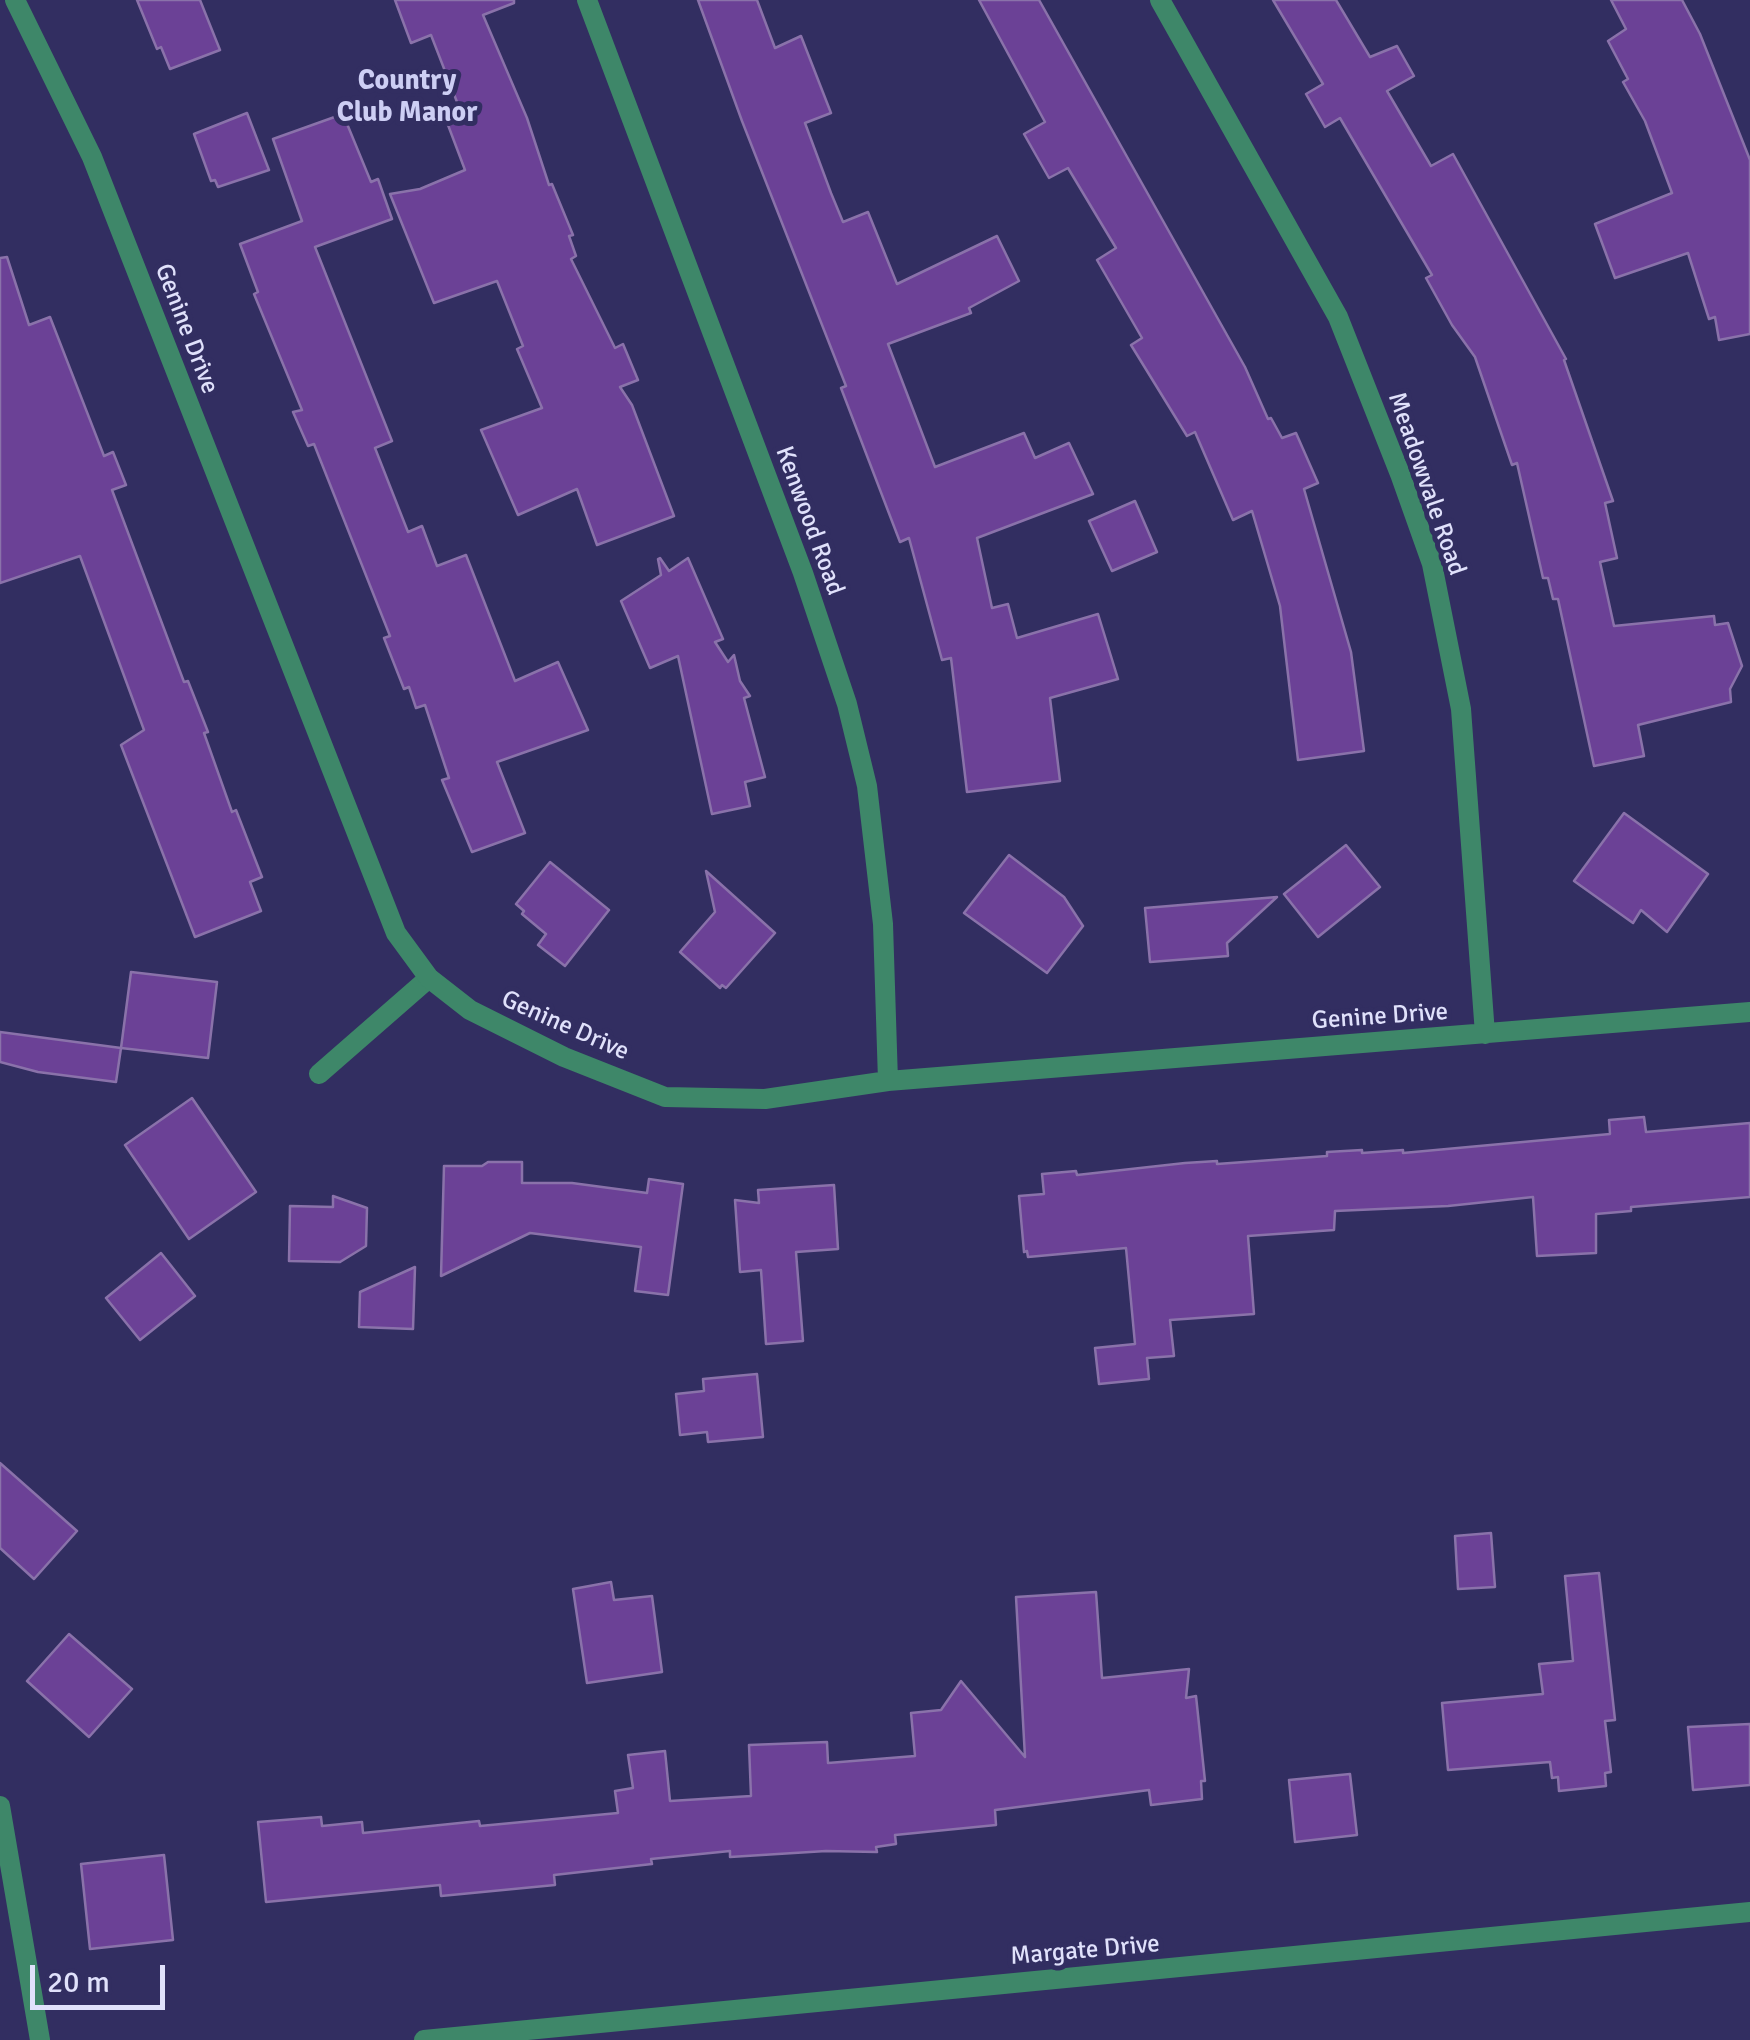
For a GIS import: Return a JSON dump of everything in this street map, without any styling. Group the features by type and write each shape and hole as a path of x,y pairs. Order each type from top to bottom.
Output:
{"street":[{"name":"Genine Drive","path":"14,0 92,158 396,933 429,978 470,1010 548,1050 665,1096 765,1099 888,1081 1750,1012"},
{"name":"Kenwood Road","path":"587,0 803,573 847,704 866,786 884,924 888,1081"},
{"name":"Meadowvale Road","path":"1160,0 1338,317 1432,564 1462,709 1485,1034"},
{"path":"320,1074 429,978"},
{"path":"0,1806 40,2040"},
{"name":"Margate Drive","path":"424,2040 1750,1912"}],"building":[{"path":"137,0 200,0 220,50 170,69 161,47 157,49"},
{"path":"395,0 514,0 483,15 527,118 549,185 552,184 573,235 569,236 576,256 571,259 615,348 623,344 638,380 620,387 632,405 674,516 597,545 577,489 518,515 481,430 542,408 517,349 523,346 497,281 434,303 390,194 420,189 465,170 448,125 464,120 431,35 411,43"},
{"path":"698,0 757,0 775,48 801,36 831,113 805,123 831,193 843,222 868,212 897,284 997,236 1019,281 969,308 971,313 888,344 935,467 1024,433 1035,458 1069,443 1093,494 977,538 992,608 1008,604 1017,638 1098,614 1118,679 1050,698 1060,781 967,792 951,658 942,660 909,538 900,542 841,388 846,386"},
{"path":"979,0 1039,0 1245,367 1268,419 1271,418 1282,438 1296,433 1318,483 1304,489 1351,652 1364,751 1298,760 1280,606 1252,511 1233,520 1195,432 1187,436 1131,345 1142,338 1097,260 1116,248 1068,168 1049,178 1024,134 1045,122"},
{"path":"1273,0 1336,0 1370,57 1397,46 1414,76 1387,91 1431,166 1453,154 1566,359 1613,501 1605,503 1617,558 1600,562 1614,626 1714,616 1715,625 1728,623 1742,666 1730,689 1731,702 1638,725 1644,756 1594,766 1558,599 1553,599 1548,578 1543,578 1517,463 1512,465 1475,357 1452,325 1426,278 1432,275 1340,118 1325,127 1306,94 1323,84"},
{"path":"1611,0 1682,0 1700,34 1750,160 1750,334 1719,340 1715,317 1709,319 1688,253 1615,278 1595,224 1672,193 1645,121 1623,82 1628,79 1608,41 1626,29"},
{"path":"247,113 269,170 218,187 215,180 211,181 194,134"},
{"path":"343,114 371,182 378,179 392,219 315,247 392,441 375,448 408,532 422,526 437,566 466,555 515,681 558,662 588,730 497,762 525,833 472,852 442,780 449,778 425,705 416,708 409,687 404,689 384,638 390,636 314,444 308,446 293,412 302,410 254,294 258,292 240,244 302,221 273,139"},
{"path":"7,257 29,325 50,317 104,456 113,452 126,485 112,490 184,682 188,681 208,732 204,733 232,812 236,810 262,877 250,882 261,911 195,937 121,745 144,730 80,556 0,583 0,258"},
{"path":"1135,501 1157,552 1112,571 1089,521"},
{"path":"660,558 669,571 688,558 723,639 715,642 728,662 734,655 740,681 750,696 744,698 765,777 745,782 750,806 712,814 678,656 650,668 621,601 661,575"},
{"path":"1624,813 1708,874 1667,932 1641,910 1633,923 1574,881"},
{"path":"1346,845 1380,887 1318,937 1284,894"},
{"path":"1009,855 1064,897 1083,926 1047,973 964,913"},
{"path":"550,862 609,910 565,966 538,945 546,934 516,904"},
{"path":"706,871 775,933 726,988 720,988 680,952 715,912"},
{"path":"1277,897 1227,943 1228,956 1150,962 1145,908"},
{"path":"131,972 217,982 208,1058 121,1048"},
{"path":"0,1032 121,1048 116,1082 38,1072 0,1062"},
{"path":"192,1098 256,1192 189,1239 125,1145"},
{"path":"1644,1117 1646,1132 1750,1123 1750,1197 1631,1207 1631,1211 1596,1214 1596,1253 1537,1256 1533,1197 1335,1211 1334,1230 1248,1236 1254,1314 1170,1320 1174,1356 1147,1358 1149,1379 1099,1384 1095,1348 1135,1344 1126,1248 1028,1257 1024,1252 1019,1196 1044,1194 1042,1174 1076,1171 1077,1175 1185,1163 1327,1156 1327,1152 1403,1153 1610,1134 1609,1120"},
{"path":"488,1162 522,1162 522,1183 572,1183 647,1193 649,1179 683,1184 668,1295 635,1291 641,1247 530,1233 441,1276 444,1166 482,1166"},
{"path":"834,1185 838,1249 796,1252 803,1341 766,1344 761,1270 740,1272 735,1200 759,1203 758,1190"},
{"path":"333,1196 367,1208 366,1246 340,1262 289,1261 290,1206 333,1207"},
{"path":"161,1253 195,1296 140,1340 106,1298"},
{"path":"415,1267 413,1329 359,1327 360,1292"},
{"path":"757,1374 763,1437 708,1442 707,1432 680,1435 676,1394 704,1391 703,1379"},
{"path":"0,1463 77,1531 34,1579 0,1548"},
{"path":"1491,1533 1495,1587 1458,1589 1455,1536"},
{"path":"1599,1573 1615,1720 1605,1721 1611,1772 1605,1773 1606,1786 1559,1791 1558,1777 1552,1778 1550,1762 1448,1770 1442,1703 1543,1694 1539,1664 1573,1661 1565,1576"},
{"path":"611,1582 614,1600 652,1596 662,1672 587,1683 573,1589"},
{"path":"1096,1592 1102,1678 1189,1669 1186,1698 1196,1696 1205,1781 1201,1781 1202,1799 1151,1805 1149,1790 995,1810 996,1825 895,1835 896,1844 876,1847 877,1852 730,1857 730,1851 554,1875 555,1885 441,1896 440,1885 266,1902 258,1822 321,1817 322,1826 362,1822 363,1833 618,1813 615,1791 633,1788 628,1755 665,1751 670,1801 751,1796 749,1745 827,1742 828,1763 915,1756 911,1713 941,1710 961,1681 1025,1757 1016,1597"},
{"path":"69,1634 132,1689 89,1737 27,1681"},
{"path":"1750,1724 1750,1785 1693,1790 1688,1727"},
{"path":"1350,1774 1357,1835 1295,1842 1289,1780"},
{"path":"164,1855 173,1940 90,1949 81,1864"}],"district":[{"name":"Country Club Manor","path":"407,98"}]}
